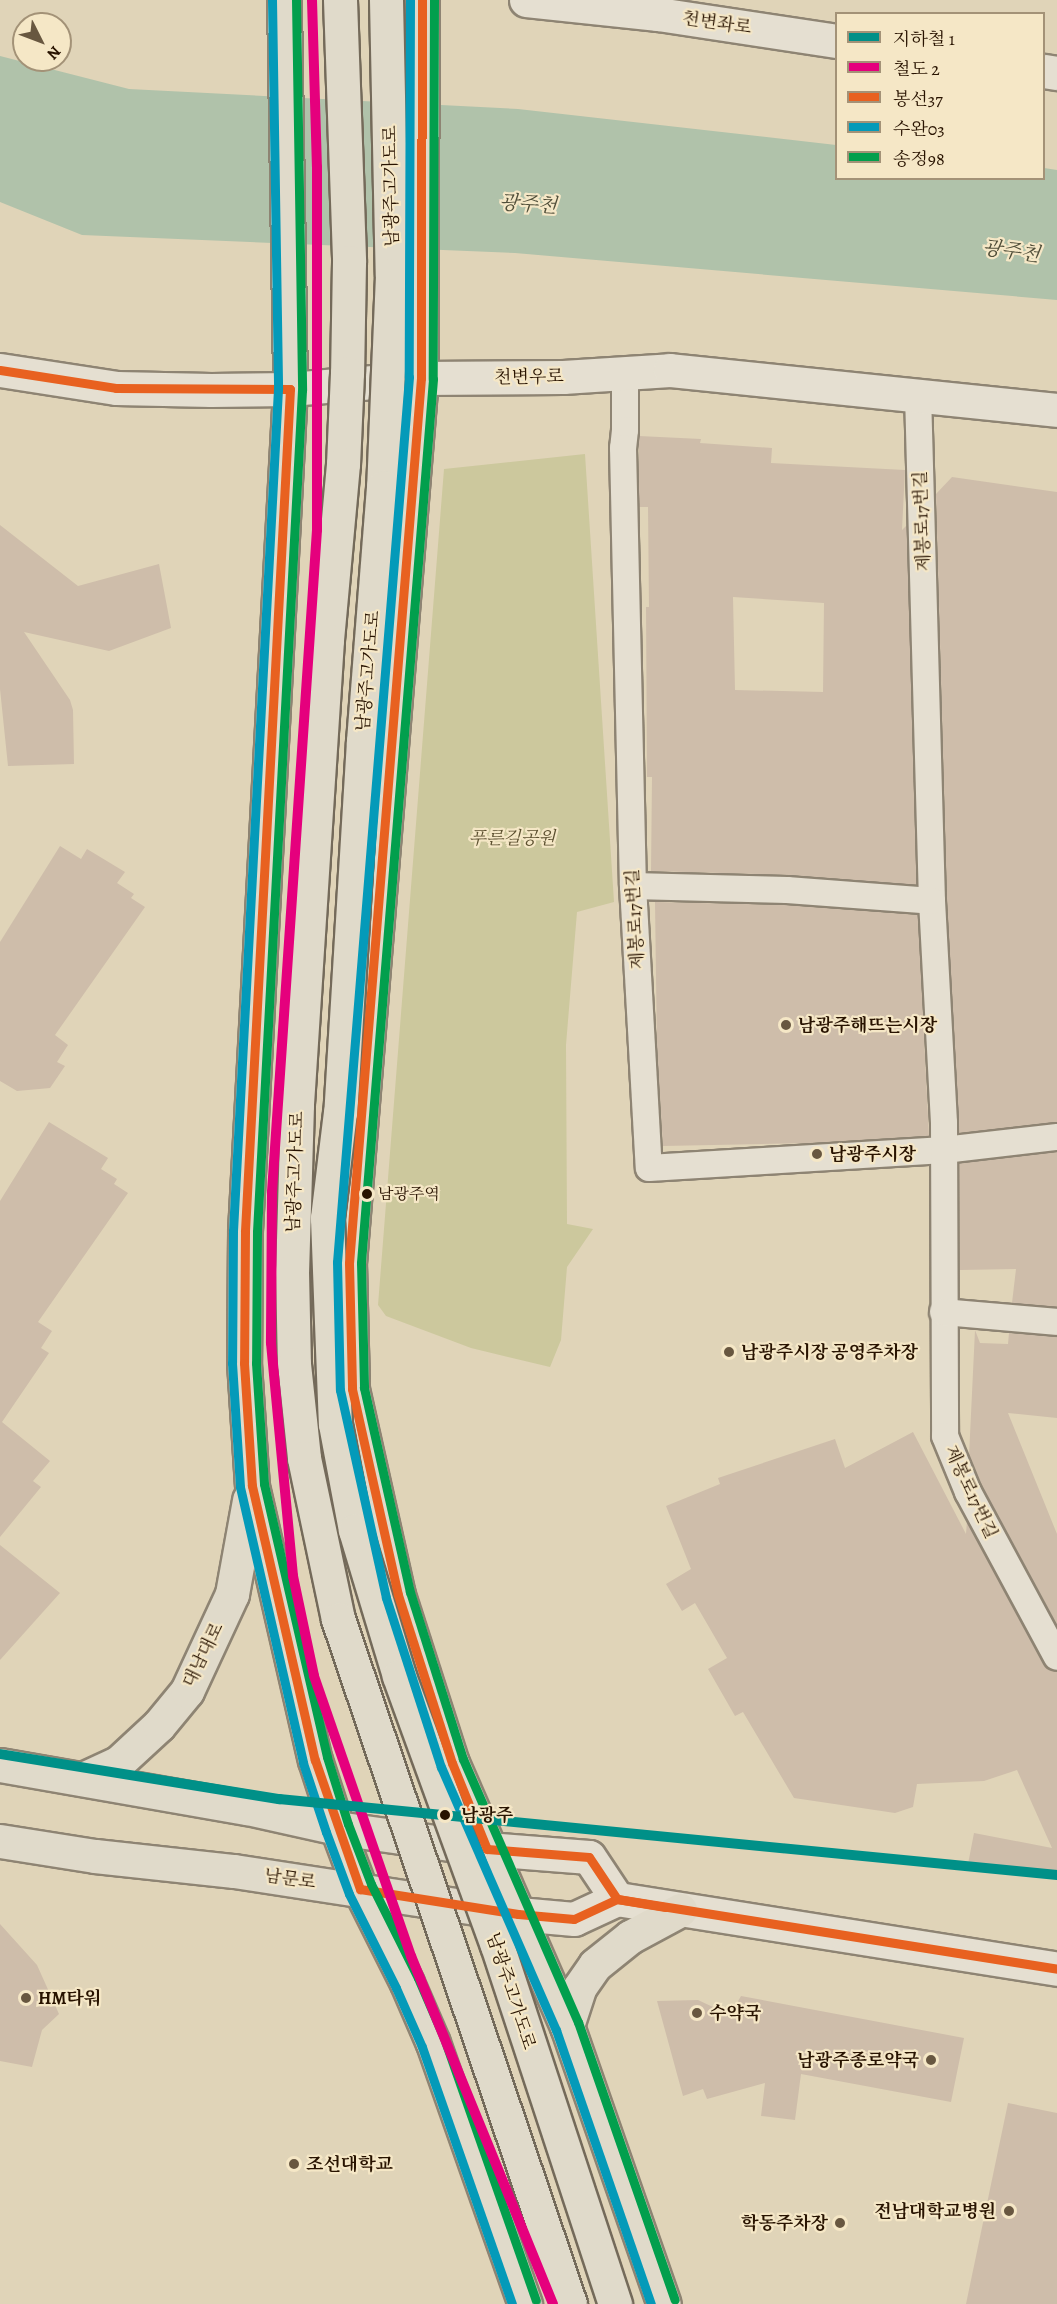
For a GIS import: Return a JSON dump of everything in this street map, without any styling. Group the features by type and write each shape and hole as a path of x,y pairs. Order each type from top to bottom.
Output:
{"main road":[{"name":"대남대로","path":"284,0 290,389 245,1232 244,1363 252,1486 315,1760 337,1828 360,1889 407,1983 433,2043 525,2304"},
{"name":"남광주고가도로","path":"340,0 349,262 347,373 343,464 327,640 297,1105 292,1271 294,1364 304,1458 338,1619 570,2304"},
{"name":"남광주고가도로","path":"386,0 392,286 383,487 363,741 340,1112 327,1218 335,1425 355,1530 399,1676 497,1945 615,2304"},
{"path":"422,0 421,378 349,1263 352,1389 398,1595 452,1763 487,1849 567,2026 664,2304"},
{"name":"대남대로","path":"83,1779 119,1762 159,1725 187,1691 232,1594 252,1486"},
{"path":"0,1765 246,1808 337,1828 487,1849"},
{"name":"남문로","path":"0,1840 94,1856 234,1871 518,1914"},
{"path":"567,2026 579,1988 595,1965 630,1937 680,1910"}],"street":[{"name":"천변좌로","path":"537,1 658,14 835,41"},
{"name":"천변우로","path":"0,370 116,388 290,389 421,378 625,374 670,370 1057,410"},
{"name":"제봉로17번길","path":"625,374 623,460 633,886 649,1168 944,1150 1057,1137"},
{"name":"제봉로17번길","path":"918,394 932,901 944,1150 945,1436 968,1492 1034,1619 1057,1657"},
{"path":"633,886 787,890 932,901"},
{"path":"943,1312 1057,1322"},
{"path":"487,1849 589,1857 617,1899"},
{"path":"518,1914 574,1919 617,1899 1057,1969"}],"green space":[{"name":"푸른길공원","path":"585,454 614,902 577,912 566,1045 567,1224 593,1229 567,1267 561,1340 550,1367 471,1348 386,1316 378,1305 444,469"}],"water":[{"name":"광주천","path":"0,56 12,59 12,72 63,72 129,89 518,109 835,145 835,180 1045,180 1045,168 1057,170 1057,300 515,253 82,235 0,202"}],"building":[{"path":"639,436 701,439 700,443 772,448 771,463 905,470 902,530 907,525 917,885 788,875 651,871 652,777 647,777 648,507 639,507","holes":["733,597 824,603 823,692 735,690"]},
{"path":"952,477 1057,492 1057,1122 959,1133 947,900 936,494"},
{"path":"0,525 78,586 159,564 171,628 109,651 24,632 70,700 73,710 74,764 8,766 0,689"},
{"path":"60,846 81,859 87,849 125,872 117,883 134,894 131,898 145,907 55,1035 68,1045 57,1062 65,1066 50,1088 17,1091 0,1081 0,942"},
{"name":"남광주해뜨는시장","path":"655,902 786,905 918,915 929,1136 810,1143 663,1146 657,1051"},
{"path":"49,1122 108,1158 101,1169 117,1179 114,1184 128,1193 38,1322 52,1331 41,1348 49,1353 2,1422 50,1461 33,1481 41,1487 0,1537 0,1201"},
{"path":"1057,1152 1057,1307 1012,1303 1016,1269 960,1270 959,1163"},
{"path":"975,1330 980,1343 1008,1344 1009,1333 1057,1337 1057,1418 1008,1413 1057,1534 1057,1625 982,1486 969,1456"},
{"path":"913,1432 966,1534 967,1521 1044,1664 1057,1672 1057,1880 968,1864 974,1833 1052,1848 1017,1770 984,1781 917,1784 913,1807 895,1813 794,1798 743,1712 735,1716 708,1669 727,1658 695,1603 682,1611 666,1584 691,1569 666,1506 720,1484 718,1478 835,1439 845,1468"},
{"path":"0,1545 60,1593 0,1660"},
{"name":"HM타워","path":"0,1924 37,1965 59,2014 42,2030 32,2067 0,2061"},
{"path":"741,1996 964,2038 951,2102 801,2074 795,2120 761,2116 765,2083 707,2099 703,2089 683,2096 657,2001 698,2000 730,2015"},
{"path":"1008,2103 1057,2113 1057,2304 966,2304"}],"metro line":[{"name":"1","path":"0,1754 279,1799 1057,1875"}],"rail line":[{"name":"2","path":"312,0 317,167 317,530 272,1192 271,1343 293,1576 314,1676 411,1956 553,2304"}],"transit line":[{"name":"수완03","path":"272,0 278,389 233,1231 232,1363 240,1487 303,1763 349,1894 396,1988 422,2047 512,2304"},
{"name":"송정98","path":"296,0 302,390 257,1232 256,1363 264,1484 327,1757 348,1824 371,1884 418,1978 444,2038 536,2300"},
{"name":"수완03","path":"410,0 409,377 337,1262 340,1390 386,1598 441,1767 556,2030 651,2304"},
{"name":"봉선37","path":"422,0 421,378 349,1263 352,1389 398,1595 452,1763 487,1849 589,1857 617,1899 665,1907"},
{"name":"송정98","path":"434,0 433,379 361,1263 364,1388 410,1592 463,1759 578,2022 675,2300"},
{"name":"봉선37","path":"0,370 116,388 290,389 245,1232 244,1363 252,1486 315,1760 360,1889 518,1914 574,1919 617,1899 1057,1969"}],"place":[{"name":"남광주해뜨는시장","path":"786,1025"},
{"name":"남광주시장","path":"817,1154"},
{"name":"남광주역","path":"367,1194"},
{"name":"남광주시장 공영주차장","path":"729,1352"},
{"name":"남광주","path":"445,1815"},
{"name":"HM타워","path":"26,1998"},
{"name":"수약국","path":"697,2013"},
{"name":"남광주종로약국","path":"931,2060"},
{"name":"조선대학교","path":"294,2164"},
{"name":"전남대학교병원","path":"1009,2211"},
{"name":"학동주차장","path":"840,2223"}]}
